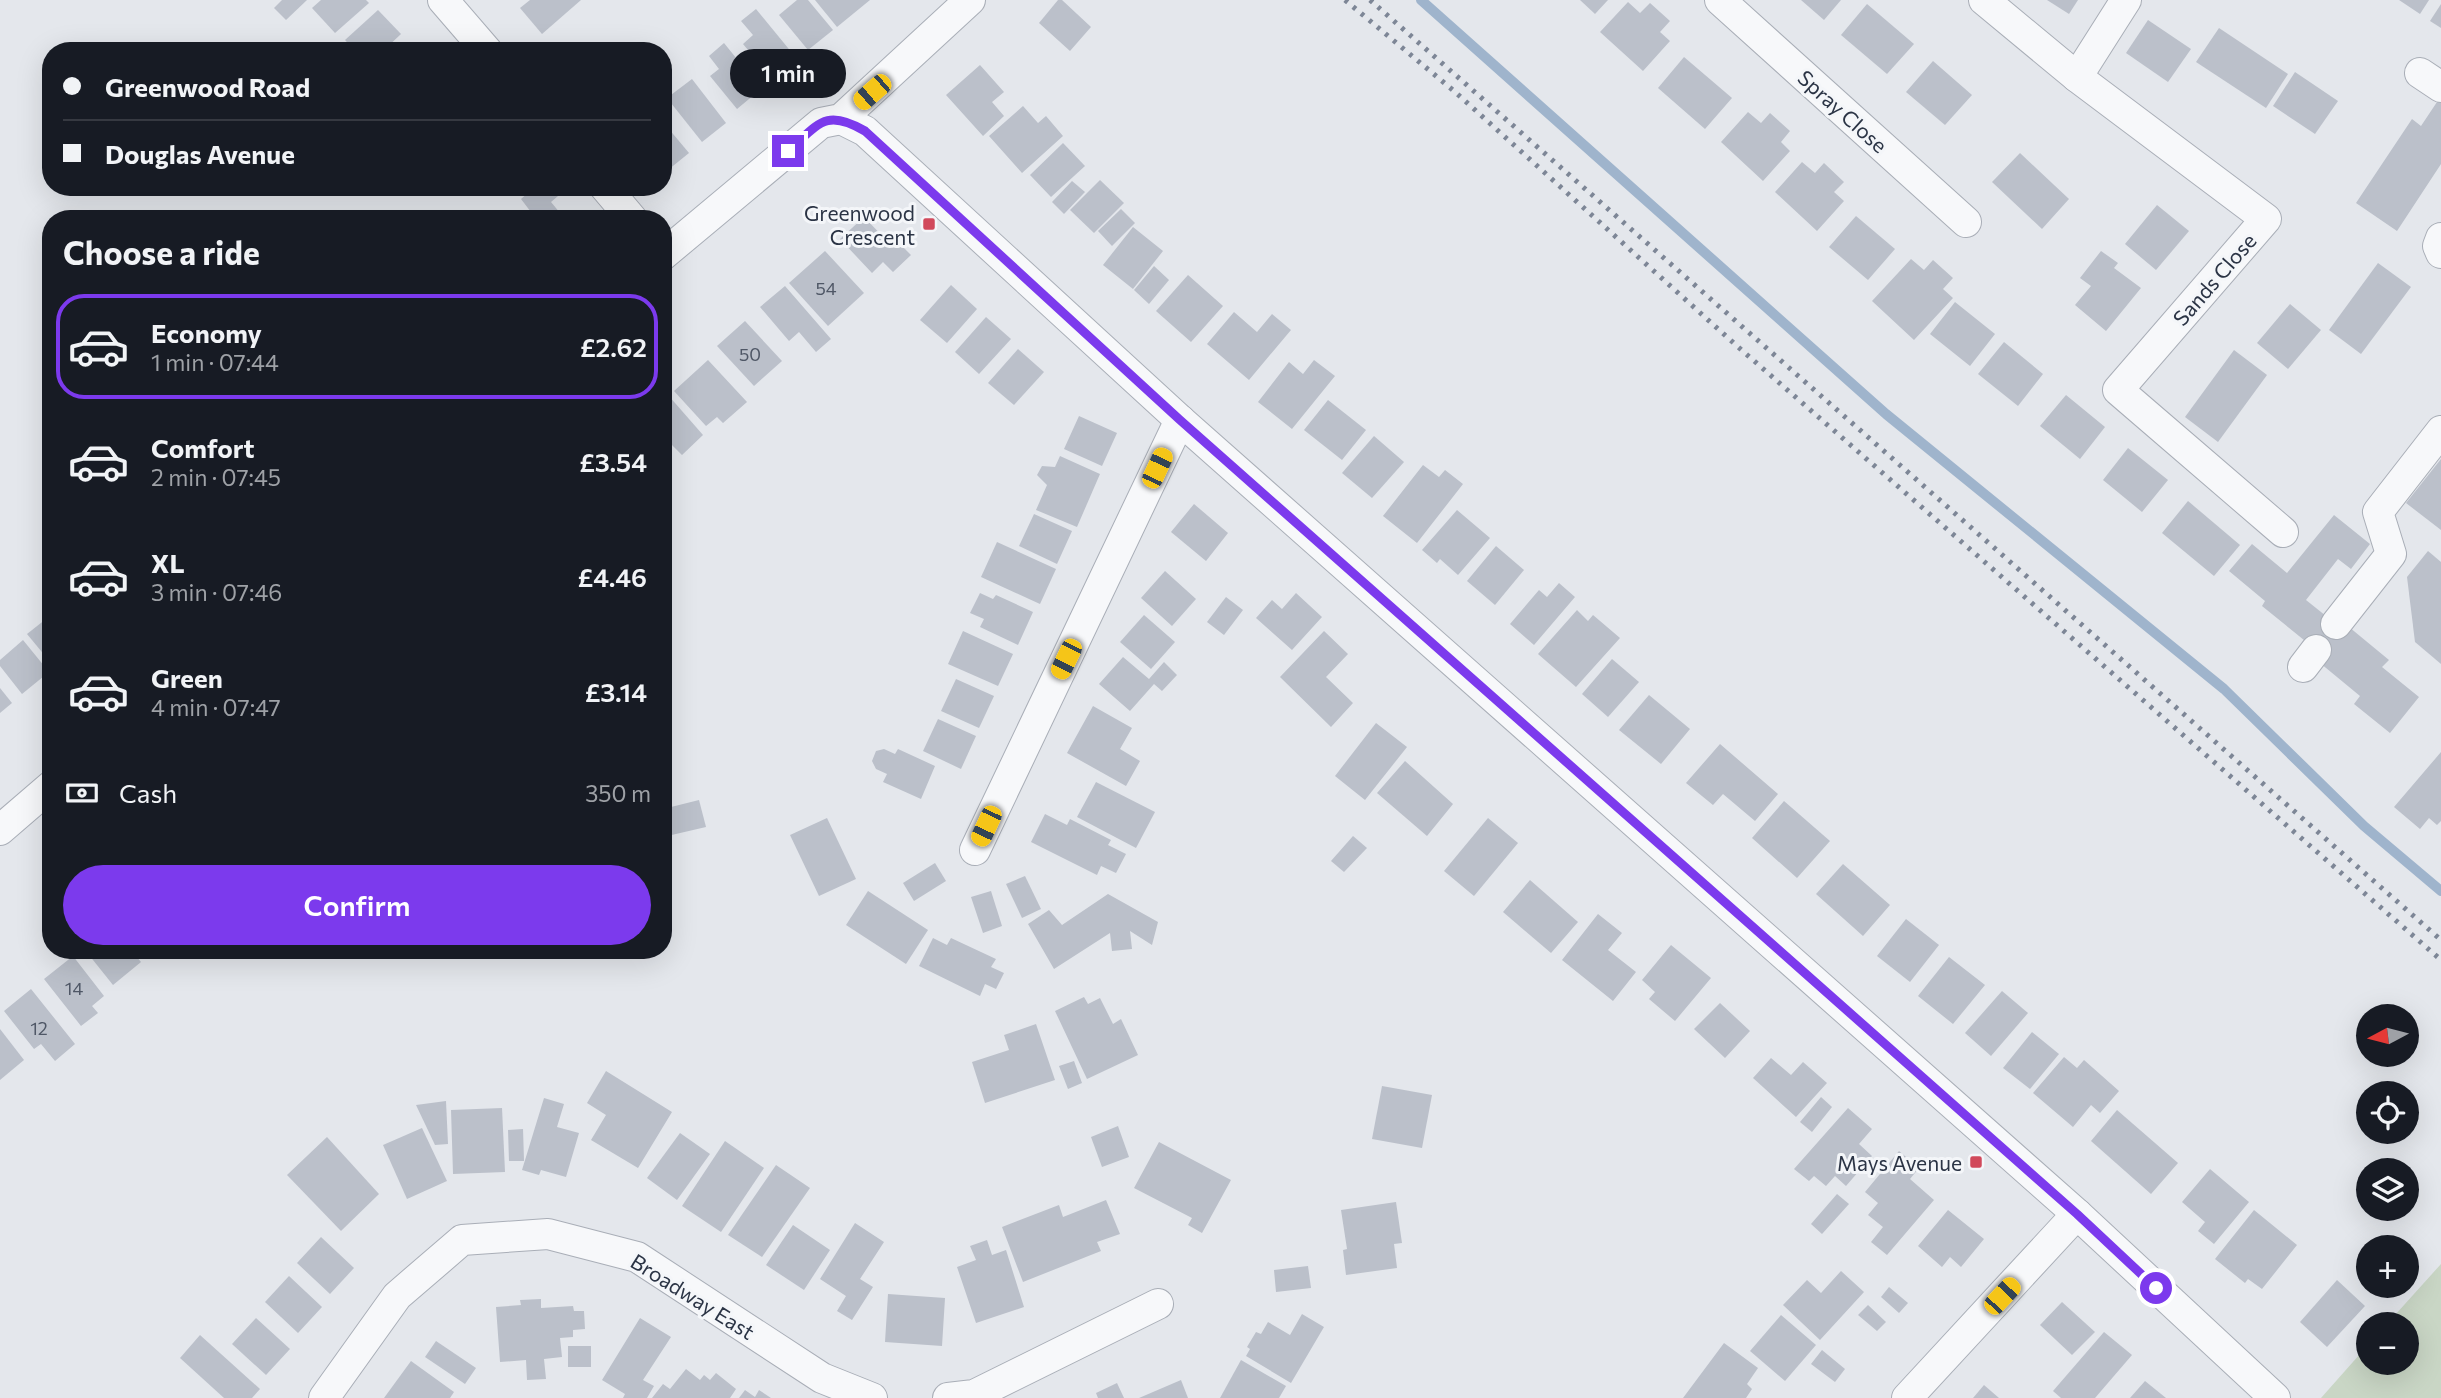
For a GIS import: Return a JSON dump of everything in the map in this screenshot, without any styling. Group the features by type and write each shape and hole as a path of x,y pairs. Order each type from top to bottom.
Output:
{"street":[{"path":"443,0 479,42"},
{"path":"672,247 821,123 841,119 970,0"},
{"name":"Spray Close","path":"1720,0 1966,222"},
{"path":"1984,0 2077,77 2126,0"},
{"name":"Sands Close","path":"2077,77 2266,219 2118,390 2283,532"},
{"path":"841,119 865,131 1180,420 2077,1214 2274,1398"},
{"path":"613,196 624,210"},
{"path":"2441,238 2438,246 2441,253"},
{"path":"975,850 1180,420"},
{"path":"2336,624 2391,554 2378,512 2441,431"},
{"path":"0,830 42,794"},
{"path":"1907,1398 2077,1214"},
{"name":"Broadway East","path":"324,1398 397,1296 462,1240 548,1234 637,1257 822,1378 872,1398"},
{"path":"947,1398 974,1395 1158,1304"}],"green space":[{"path":"2441,1264 2441,1398 2321,1398 2356,1359 2356,1375 2419,1375 2419,1312 2398,1312 2410,1298 2419,1298 2419,1288"}],"building":[{"path":"282,0 307,0 286,20 274,8"},
{"path":"321,0 366,0 369,3 335,33 312,8"},
{"path":"530,0 581,0 542,34 520,8"},
{"path":"797,0 808,0 833,30 808,50 779,15"},
{"path":"815,0 870,0 837,27"},
{"path":"1058,0 1062,0 1091,27 1070,51 1039,23"},
{"path":"1580,0 1608,0 1595,14"},
{"path":"1801,0 1841,0 1824,20"},
{"path":"2047,0 2078,0 2069,14"},
{"path":"2399,0 2429,0 2420,14"},
{"path":"1628,2 1640,13 1650,3 1670,21 1660,32 1670,41 1643,71 1600,32"},
{"path":"1867,4 1914,44 1887,74 1841,35"},
{"path":"2441,4 2441,28 2430,21"},
{"path":"756,9 797,59 772,79 743,44 753,35 741,21"},
{"path":"378,10 401,34 393,42 345,40"},
{"path":"2148,20 2191,49 2168,82 2126,53"},
{"path":"2219,28 2288,74 2266,108 2196,62"},
{"path":"724,43 761,89 737,109 710,76 719,69 709,56"},
{"path":"1684,57 1732,98 1705,129 1658,88"},
{"path":"1933,61 1972,95 1945,125 1906,92"},
{"path":"980,65 1004,92 992,102 1004,116 983,136 946,95"},
{"path":"2295,72 2338,101 2315,134 2273,106"},
{"path":"692,79 726,123 702,142 672,104 672,94"},
{"path":"2441,96 2441,164 2397,231 2356,203 2412,119 2421,126"},
{"path":"1023,106 1038,123 1046,116 1063,136 1022,173 989,136"},
{"path":"1748,112 1761,123 1770,113 1790,131 1781,142 1790,151 1763,181 1721,142"},
{"path":"672,133 689,153 672,167"},
{"path":"1063,143 1085,166 1051,197 1030,175"},
{"path":"2020,153 2069,199 2042,229 1992,182"},
{"path":"1802,162 1815,173 1824,163 1844,182 1834,192 1844,201 1817,231 1775,192"},
{"path":"1100,180 1124,203 1094,233 1070,210"},
{"path":"1072,181 1085,192 1064,214 1052,202"},
{"path":"524,196 558,196 551,202 558,210 529,210 521,199"},
{"path":"2157,205 2189,231 2156,270 2125,244"},
{"path":"1121,209 1135,223 1112,246 1098,231"},
{"path":"1856,216 1895,249 1868,280 1829,247"},
{"path":"864,217 892,246 897,241 911,255 893,272 883,262 872,273 840,239"},
{"path":"1133,227 1163,251 1133,289 1103,265"},
{"path":"825,251 864,293 828,326 789,283"},
{"path":"2101,251 2118,263 2114,268 2141,288 2106,331 2075,305 2091,286 2080,278"},
{"path":"1911,259 1924,270 1933,260 1953,278 1943,289 1953,298 1914,340 1872,301"},
{"path":"2378,263 2411,287 2361,354 2329,330"},
{"path":"1154,266 1169,280 1149,304 1134,290"},
{"path":"1188,275 1223,306 1191,342 1156,311"},
{"path":"951,285 977,309 947,343 920,320"},
{"path":"785,286 831,339 816,352 799,332 789,341 760,307"},
{"path":"1955,302 1995,334 1970,366 1930,334"},
{"path":"2290,304 2321,330 2288,369 2257,343"},
{"path":"1234,312 1257,332 1272,314 1291,330 1249,380 1207,344"},
{"path":"986,317 1011,339 979,374 955,352"},
{"path":"745,321 782,361 754,386 717,346"},
{"path":"2004,342 2043,374 2018,406 1978,374"},
{"path":"1018,349 1044,372 1014,405 988,383"},
{"path":"2234,350 2267,375 2218,442 2185,417"},
{"path":"708,360 747,402 723,423 717,417 706,426 674,391"},
{"path":"1314,360 1335,376 1292,429 1258,402 1289,362 1303,374"},
{"path":"2066,395 2105,427 2080,459 2040,426"},
{"path":"672,400 703,435 682,455 672,445"},
{"path":"1328,400 1366,430 1342,460 1304,430"},
{"path":"1079,416 1117,433 1102,466 1064,449"},
{"path":"1374,436 1404,462 1372,498 1342,473"},
{"path":"2128,448 2168,480 2142,512 2103,480"},
{"path":"1060,456 1100,474 1077,527 1036,510 1047,485 1037,475 1042,466 1055,467"},
{"path":"2441,459 2441,530 2406,503"},
{"path":"1423,465 1439,477 1445,470 1463,484 1417,543 1383,516"},
{"path":"2188,501 2240,545 2214,576 2162,533"},
{"path":"1194,504 1228,533 1206,561 1171,532"},
{"path":"1457,510 1490,538 1458,575 1440,559 1437,563 1422,550"},
{"path":"1034,514 1072,531 1057,564 1019,546"},
{"path":"2334,515 2370,544 2351,569 2338,559 2306,600 2346,632 2349,627 2389,660 2382,667 2419,697 2390,733 2354,704 2360,696 2320,663 2325,657 2262,606 2265,601 2229,571 2252,544 2287,573"},
{"path":"997,542 1056,569 1040,604 981,577"},
{"path":"1496,546 1524,570 1495,605 1467,581"},
{"path":"2428,551 2441,562 2441,664 2415,642 2407,577"},
{"path":"1165,571 1196,599 1172,626 1141,598"},
{"path":"1559,583 1575,597 1534,645 1510,624 1539,590 1547,597"},
{"path":"980,593 993,599 996,595 1033,612 1018,645 980,627 984,619 970,613"},
{"path":"1296,593 1322,617 1292,650 1256,618 1272,600 1282,609"},
{"path":"1226,597 1243,610 1224,635 1207,622"},
{"path":"1577,610 1588,621 1593,615 1620,638 1576,687 1538,654"},
{"path":"1144,615 1175,642 1151,669 1120,642"},
{"path":"42,622 42,652 27,634"},
{"path":"963,631 1013,654 998,686 948,664"},
{"path":"1324,631 1348,654 1326,677 1353,703 1331,727 1280,677"},
{"path":"23,640 42,663 42,678 22,694 0,666 0,660"},
{"path":"1123,657 1149,679 1164,662 1177,675 1162,691 1154,684 1130,711 1099,684"},
{"path":"1612,659 1639,682 1608,717 1582,694"},
{"path":"956,679 994,696 979,728 941,711"},
{"path":"0,688 12,703 0,713"},
{"path":"1649,695 1690,729 1661,764 1619,730"},
{"path":"1093,706 1132,728 1120,749 1140,761 1126,786 1067,753"},
{"path":"938,719 976,736 961,769 923,751"},
{"path":"1376,723 1407,747 1365,800 1335,776"},
{"path":"1720,744 1778,794 1755,821 1723,794 1713,805 1686,783"},
{"path":"884,749 895,754 898,749 935,766 921,799 883,782 887,774 876,769 872,761 876,751"},
{"path":"2441,752 2441,821 2437,825 2429,818 2420,829 2394,807"},
{"path":"1405,761 1453,804 1427,836 1377,793"},
{"path":"1096,782 1155,812 1136,848 1077,817"},
{"path":"699,800 706,827 672,835 672,807"},
{"path":"1784,801 1830,841 1797,878 1752,838"},
{"path":"1045,814 1067,825 1070,819 1111,840 1108,845 1126,854 1116,873 1101,866 1097,875 1031,842"},
{"path":"827,818 856,879 819,896 790,835"},
{"path":"1488,818 1518,843 1474,896 1444,871"},
{"path":"1353,836 1367,848 1344,872 1331,861"},
{"path":"935,863 946,881 914,901 903,883"},
{"path":"1843,864 1890,905 1863,936 1816,894"},
{"path":"1025,876 1041,909 1022,918 1006,884"},
{"path":"1530,880 1578,922 1551,953 1503,912"},
{"path":"868,891 928,930 906,964 846,925"},
{"path":"991,891 1002,926 983,933 971,897"},
{"path":"1108,894 1158,922 1152,945 1130,931 1132,949 1112,951 1110,933 1054,969 1028,924 1049,910 1062,925"},
{"path":"1598,914 1622,933 1608,950 1636,972 1613,1001 1562,960"},
{"path":"1906,919 1939,945 1910,982 1877,956"},
{"path":"933,938 947,945 951,938 996,959 991,967 1004,973 996,989 985,984 980,996 919,966"},
{"path":"1671,945 1711,978 1675,1021 1649,999 1655,992 1642,980"},
{"path":"1949,957 1985,985 1953,1024 1918,996"},
{"path":"69,959 75,959 104,996 92,1006 98,1013 81,1026 44,979"},
{"path":"92,959 138,959 141,962 113,985"},
{"path":"31,989 75,1044 55,1061 41,1044 34,1049 4,1011"},
{"path":"2002,991 2028,1013 1991,1056 1965,1033"},
{"path":"1084,997 1088,1004 1100,998 1113,1024 1121,1019 1138,1055 1087,1079 1055,1011"},
{"path":"1720,1003 1750,1031 1725,1058 1694,1029"},
{"path":"1036,1024 1055,1080 985,1103 972,1062 1009,1050 1004,1035"},
{"path":"0,1029 24,1060 0,1080"},
{"path":"2032,1032 2059,1054 2030,1089 2003,1068"},
{"path":"2064,1057 2077,1068 2084,1060 2119,1091 2100,1113 2091,1105 2073,1127 2033,1093"},
{"path":"1771,1058 1791,1075 1803,1062 1827,1083 1796,1117 1753,1078"},
{"path":"1074,1061 1082,1083 1068,1089 1059,1066"},
{"path":"606,1071 672,1112 638,1168 591,1140 606,1115 587,1103"},
{"path":"1382,1086 1432,1095 1422,1148 1372,1139"},
{"path":"1821,1097 1832,1107 1812,1132 1800,1122"},
{"path":"544,1098 564,1104 557,1127 579,1133 566,1177 541,1170 539,1175 522,1170"},
{"path":"446,1101 448,1144 435,1145 416,1105"},
{"path":"502,1108 505,1172 453,1174 451,1110"},
{"path":"1848,1108 1872,1129 1859,1144 1872,1156 1846,1186 1835,1176 1826,1186 1814,1176 1809,1181 1794,1169"},
{"path":"2117,1110 2178,1163 2151,1194 2091,1141"},
{"path":"1118,1126 1129,1157 1102,1167 1091,1137"},
{"path":"422,1128 447,1181 407,1199 383,1145"},
{"path":"523,1129 524,1161 509,1161 508,1130"},
{"path":"680,1133 710,1154 677,1200 647,1178"},
{"path":"327,1137 379,1194 341,1231 287,1175"},
{"path":"725,1141 764,1168 721,1232 682,1206"},
{"path":"1159,1142 1231,1180 1202,1233 1188,1225 1192,1218 1134,1188"},
{"path":"1899,1151 1919,1168 1910,1179 1934,1200 1887,1255 1871,1242 1883,1227 1868,1215 1878,1203 1865,1192"},
{"path":"776,1165 810,1188 762,1257 728,1235"},
{"path":"2210,1169 2249,1202 2214,1244 2198,1231 2205,1222 2182,1202"},
{"path":"1837,1194 1849,1204 1822,1234 1811,1224"},
{"path":"1106,1200 1120,1234 1097,1242 1101,1251 1023,1282 1002,1227 1059,1205 1063,1217"},
{"path":"1396,1202 1402,1243 1394,1244 1397,1268 1346,1275 1343,1250 1347,1249 1341,1210"},
{"path":"1948,1210 1984,1239 1961,1267 1950,1257 1942,1267 1918,1246"},
{"path":"2254,1210 2297,1245 2262,1289 2248,1279 2245,1283 2215,1259"},
{"path":"855,1223 884,1242 860,1279 873,1287 852,1320 837,1311 846,1296 820,1279"},
{"path":"793,1225 830,1250 804,1290 766,1265"},
{"path":"321,1237 354,1268 330,1294 297,1263"},
{"path":"987,1240 992,1255 1006,1250 1024,1307 976,1323 957,1267 976,1260 970,1246"},
{"path":"1308,1266 1311,1288 1276,1292 1274,1270"},
{"path":"1841,1271 1864,1292 1820,1340 1783,1305 1807,1280 1821,1293"},
{"path":"289,1276 322,1307 298,1333 265,1302"},
{"path":"2337,1280 2365,1306 2356,1312 2356,1316 2327,1347 2300,1322"},
{"path":"1889,1287 1908,1303 1899,1313 1881,1297"},
{"path":"888,1294 945,1298 942,1346 885,1342"},
{"path":"541,1299 541,1308 573,1306 574,1311 584,1311 585,1329 573,1330 573,1337 560,1338 562,1357 544,1359 546,1379 527,1380 526,1360 500,1362 496,1307 521,1305 520,1300"},
{"path":"2062,1302 2095,1332 2072,1355 2040,1325"},
{"path":"1868,1305 1886,1322 1877,1331 1858,1315"},
{"path":"1302,1314 1324,1327 1291,1383 1246,1356 1250,1349 1247,1347 1256,1332 1261,1334 1268,1322 1290,1335"},
{"path":"1781,1315 1816,1345 1785,1381 1750,1351"},
{"path":"256,1318 290,1349 266,1375 232,1344"},
{"path":"640,1318 671,1337 643,1380 654,1386 647,1398 623,1398 625,1394 602,1380"},
{"path":"2104,1332 2132,1355 2095,1398 2061,1398 2053,1391"},
{"path":"200,1335 260,1389 252,1398 224,1398 180,1358"},
{"path":"436,1341 476,1368 465,1384 425,1357"},
{"path":"1724,1343 1758,1368 1747,1384 1752,1389 1746,1398 1683,1398"},
{"path":"568,1346 591,1346 591,1367 568,1367"},
{"path":"1822,1350 1845,1369 1835,1382 1811,1364"},
{"path":"1241,1360 1286,1386 1279,1398 1220,1398"},
{"path":"411,1361 454,1392 450,1398 384,1398"},
{"path":"686,1369 700,1380 704,1375 710,1380 716,1373 736,1389 730,1398 652,1398 663,1384 670,1389"},
{"path":"1181,1380 1188,1398 1139,1398"},
{"path":"2145,1381 2166,1398 2130,1398"},
{"path":"1117,1383 1124,1398 1098,1398 1096,1393"},
{"path":"1984,1385 1999,1398 1973,1398"},
{"path":"745,1390 755,1397 759,1390 771,1398 739,1398"}],"waterway":[{"path":"1421,0 1886,414 2224,689 2364,826 2441,891"}],"railway":[{"path":"1345,0 1454,91 1737,346 2441,960"},
{"path":"1370,0 2441,940"}],"place":[{"name":"Greenwood Crescent","path":"929,224"},
{"name":"Mays Avenue","path":"1976,1162"}],"route":[{"path":"788,151 821,123 831,119 848,121 865,131 1180,420 2077,1214 2156,1288"}]}
